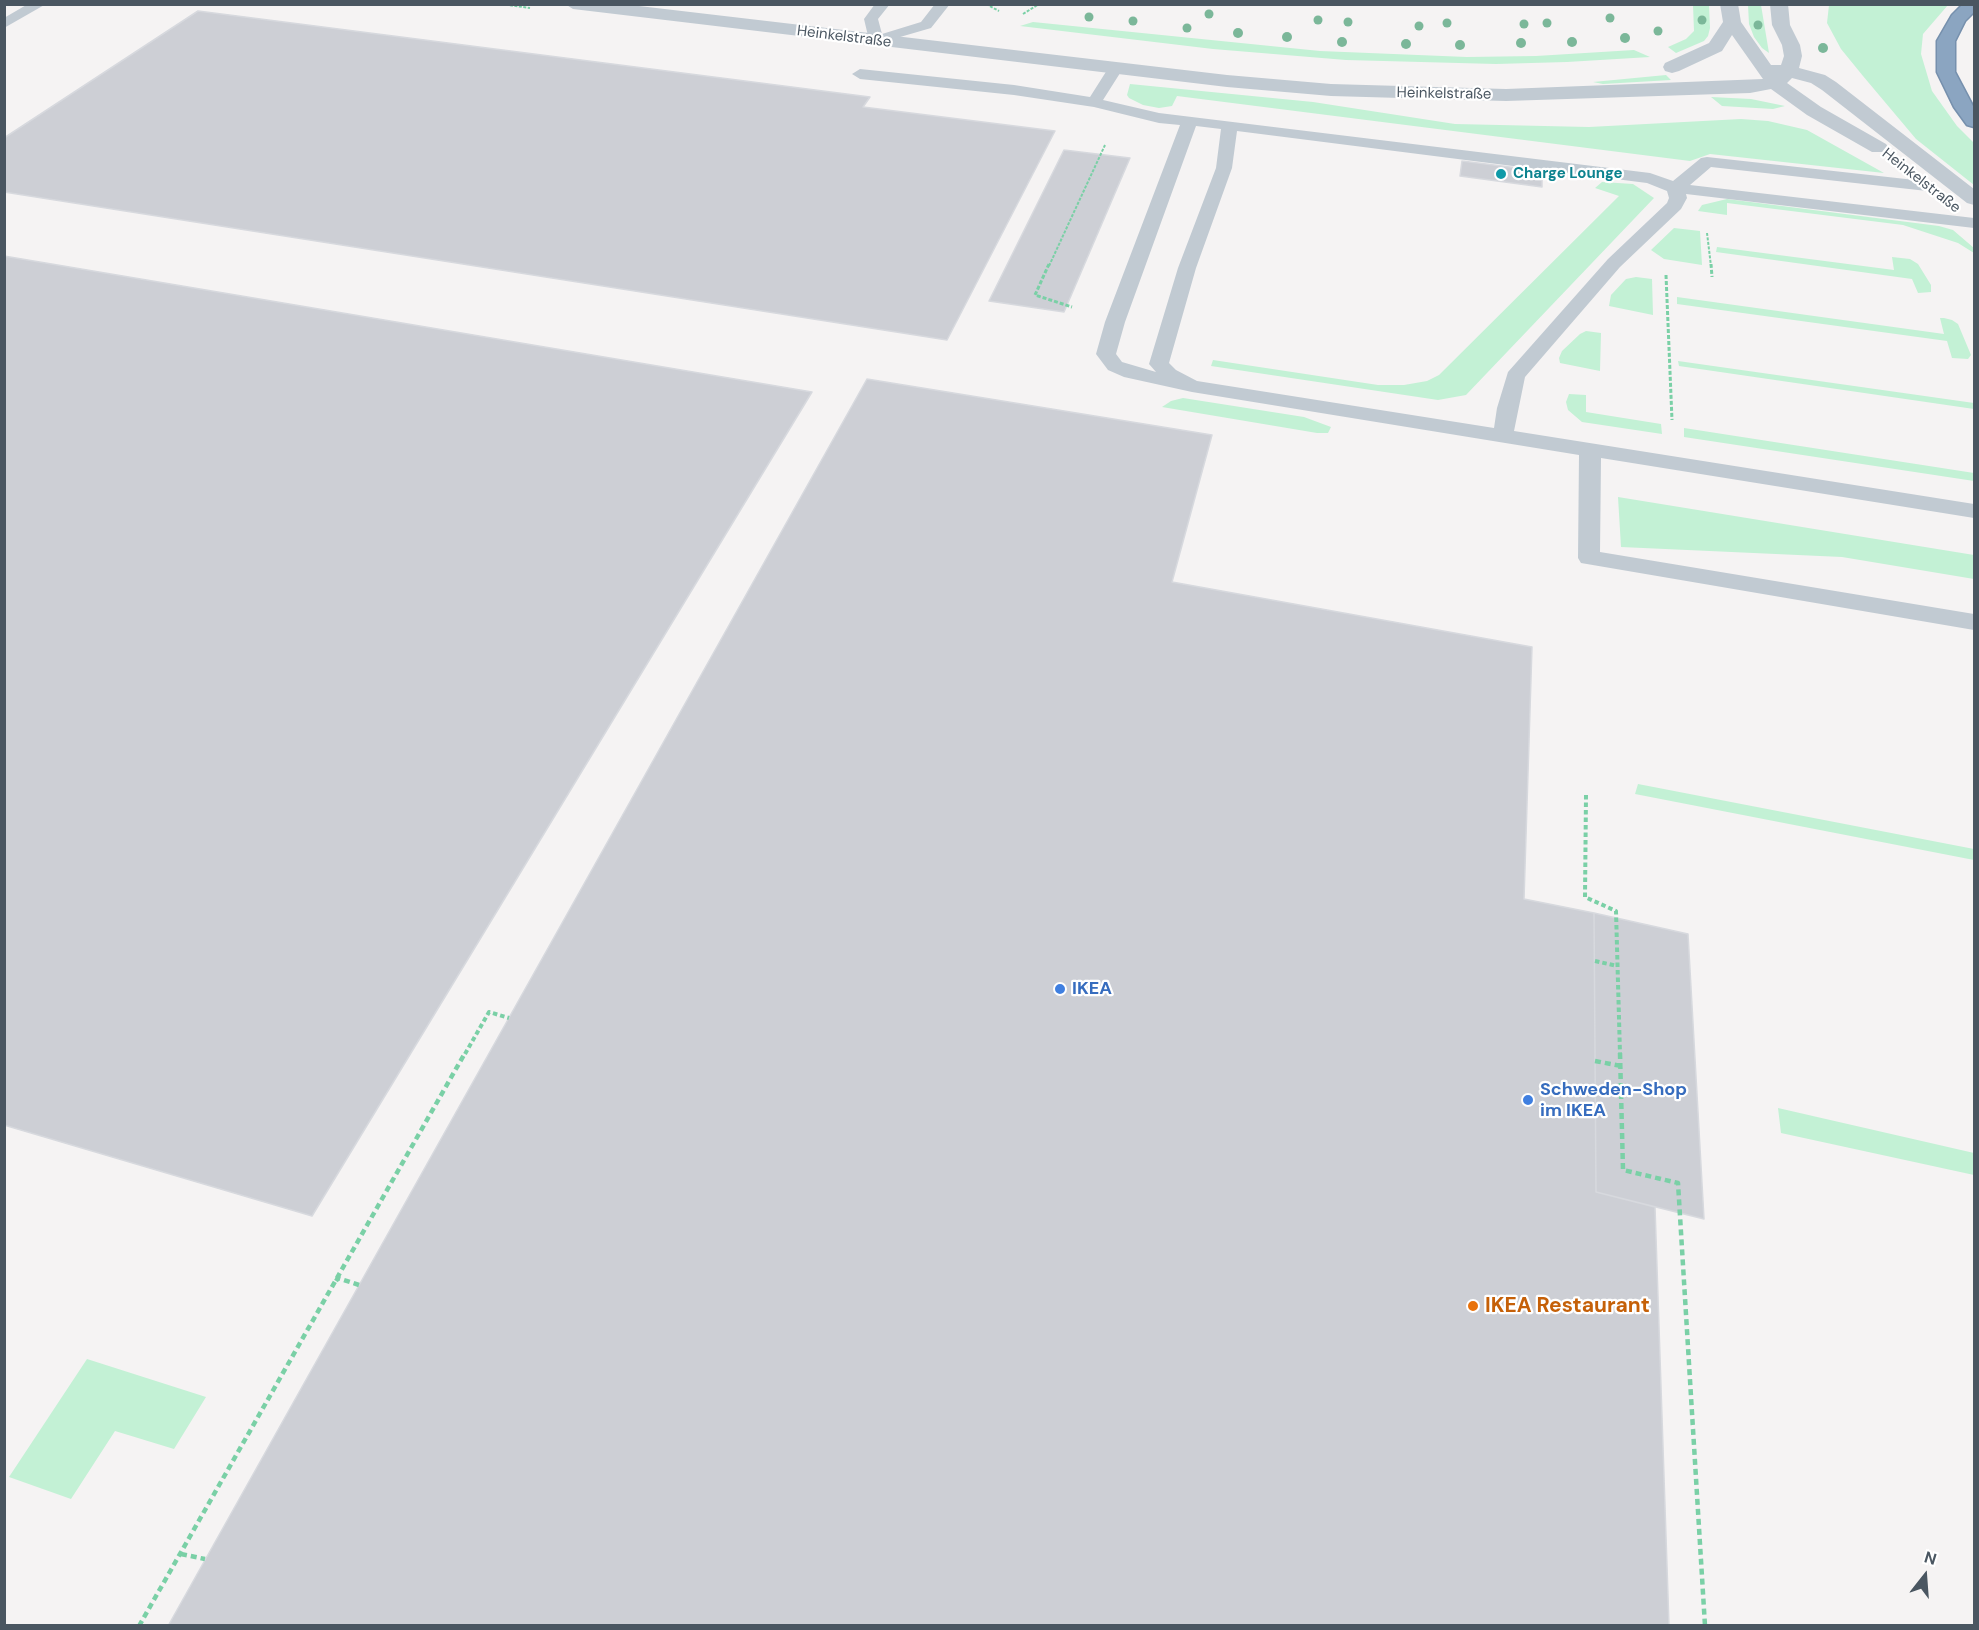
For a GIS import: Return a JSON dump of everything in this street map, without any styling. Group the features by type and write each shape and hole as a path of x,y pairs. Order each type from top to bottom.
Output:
{"highway":[{"path":"1973,4 1959,20 1946,41 1946,72 1974,121"}],"street":[{"name":"Heinkelstraße","path":"573,4 1114,70 1273,85 1434,95 1570,95 1750,87 1776,75"},
{"path":"1776,75 1793,56 1791,45 1780,25 1779,4"},
{"name":"Heinkelstraße","path":"1731,13 1745,37 1776,75 1814,111 1850,129 1950,198"},
{"name":"Heinkelstraße","path":"1672,67 1716,47 1731,13"},
{"name":"Heinkelstraße","path":"849,16 948,28"},
{"path":"1114,70 1125,49"},
{"name":"Heinkelstraße","path":"1649,68 1718,69"},
{"name":"Heinkelstraße","path":"1741,69 1818,79 1829,86 1974,223"}],"lane":[{"path":"4,24 39,4"},
{"path":"883,4 871,19 876,40 926,25 944,4"},
{"path":"1094,102 1114,70"},
{"path":"860,74 1014,90 1094,102 1159,118 1650,178 1950,198"},
{"path":"1190,121 1115,322 1106,354 1115,366 1131,373 1192,386 1974,511"},
{"path":"1192,386 1169,374 1159,364 1187,268 1224,168 1230,125"},
{"path":"1503,437 1515,376 1614,263 1675,206 1687,179 1707,162 1950,198"},
{"path":"1687,179 1974,223"},
{"path":"1590,451 1589,558 1974,622"}],"path":[{"path":"986,4 1005,14"},
{"path":"1025,18 1015,17 1039,4"},
{"path":"1115,322 1035,295 1123,109"},
{"path":"1707,233 1712,277"},
{"path":"1666,271 1670,396 1674,431"},
{"path":"1586,795 1585,897 1616,911 1623,1170 1678,1183 1705,1626"},
{"path":"1595,960 1617,966"},
{"path":"139,1626 394,1175 489,1012 509,1018"},
{"path":"1595,1061 1621,1066"},
{"path":"232,1461 338,1278 359,1285"},
{"path":"139,1626 182,1552 205,1559"}],"green space":[{"path":"1693,5 1709,5 1708,36 1704,41 1676,53 1668,47 1686,39 1694,31"},
{"path":"1748,5 1761,5 1769,53 1754,37 1749,24"},
{"path":"1829,5 1948,5 1923,34 1921,54 1932,91 1957,126 1974,143 1974,185 1916,139 1841,49 1827,23"},
{"path":"1033,22 1320,51 1467,57 1536,56 1634,50 1650,57 1496,64 1346,60 1213,49 1020,26"},
{"path":"1666,75 1671,80 1603,84 1593,82"},
{"path":"1130,84 1313,102 1455,124 1589,127 1741,119 1768,121 1807,130 1884,173 1710,154 1690,161 1177,96 1172,106 1159,108 1143,105 1129,98 1127,95"},
{"path":"1711,97 1751,99 1785,106 1773,109 1722,106"},
{"path":"1602,182 1633,184 1654,198 1466,395 1438,400 1211,366 1213,360 1378,385 1404,385 1427,381 1439,375 1619,196 1595,188"},
{"path":"1727,199 1939,226 1953,230 1974,248 1974,253 1958,243 1903,225 1727,203 1727,215 1698,211 1702,205"},
{"path":"1674,228 1700,231 1702,265 1664,259 1651,250"},
{"path":"1717,247 1894,270 1892,257 1910,259 1918,264 1931,285 1931,292 1918,293 1912,279 1716,252"},
{"path":"1636,277 1652,279 1653,315 1609,306 1611,295 1626,279"},
{"path":"1677,297 1944,334 1940,318 1944,318 1958,324 1971,355 1968,359 1952,358 1947,341 1677,304"},
{"path":"1586,331 1601,333 1600,371 1560,363 1559,358 1562,351"},
{"path":"1678,361 1974,403 1974,409 1679,366"},
{"path":"1569,394 1586,395 1586,412 1661,424 1662,434 1582,422 1568,410 1566,402"},
{"path":"1183,398 1304,417 1331,427 1328,433 1317,433 1162,407 1171,401"},
{"path":"1684,428 1974,473 1974,481 1684,437"},
{"path":"1618,497 1974,555 1974,579 1842,557 1621,547"},
{"path":"1638,784 1974,849 1974,860 1635,794"},
{"path":"1778,1108 1974,1153 1974,1175 1781,1133"},
{"path":"87,1359 206,1397 174,1449 115,1431 71,1499 9,1477"}],"building":[{"path":"198,11 870,97 863,107 1055,131 947,340 4,192 4,138"},
{"path":"1064,150 1130,158 1064,312 989,301"},
{"name":"Charge Lounge","path":"1462,161 1542,171 1542,187 1460,176"},
{"path":"4,256 812,392 312,1216 4,1125"},
{"name":"IKEA","path":"867,379 1212,435 1172,582 1532,647 1524,899 1594,913 1596,1192 1655,1207 1669,1626 168,1626"},
{"path":"1594,913 1688,934 1704,1219 1596,1192"}],"place":[{"name":"Charge Lounge","path":"1501,174"},
{"name":"IKEA","path":"1060,989"},
{"name":"Schweden-Shop im IKEA","path":"1528,1100"},
{"name":"IKEA Restaurant","path":"1473,1306"}]}
